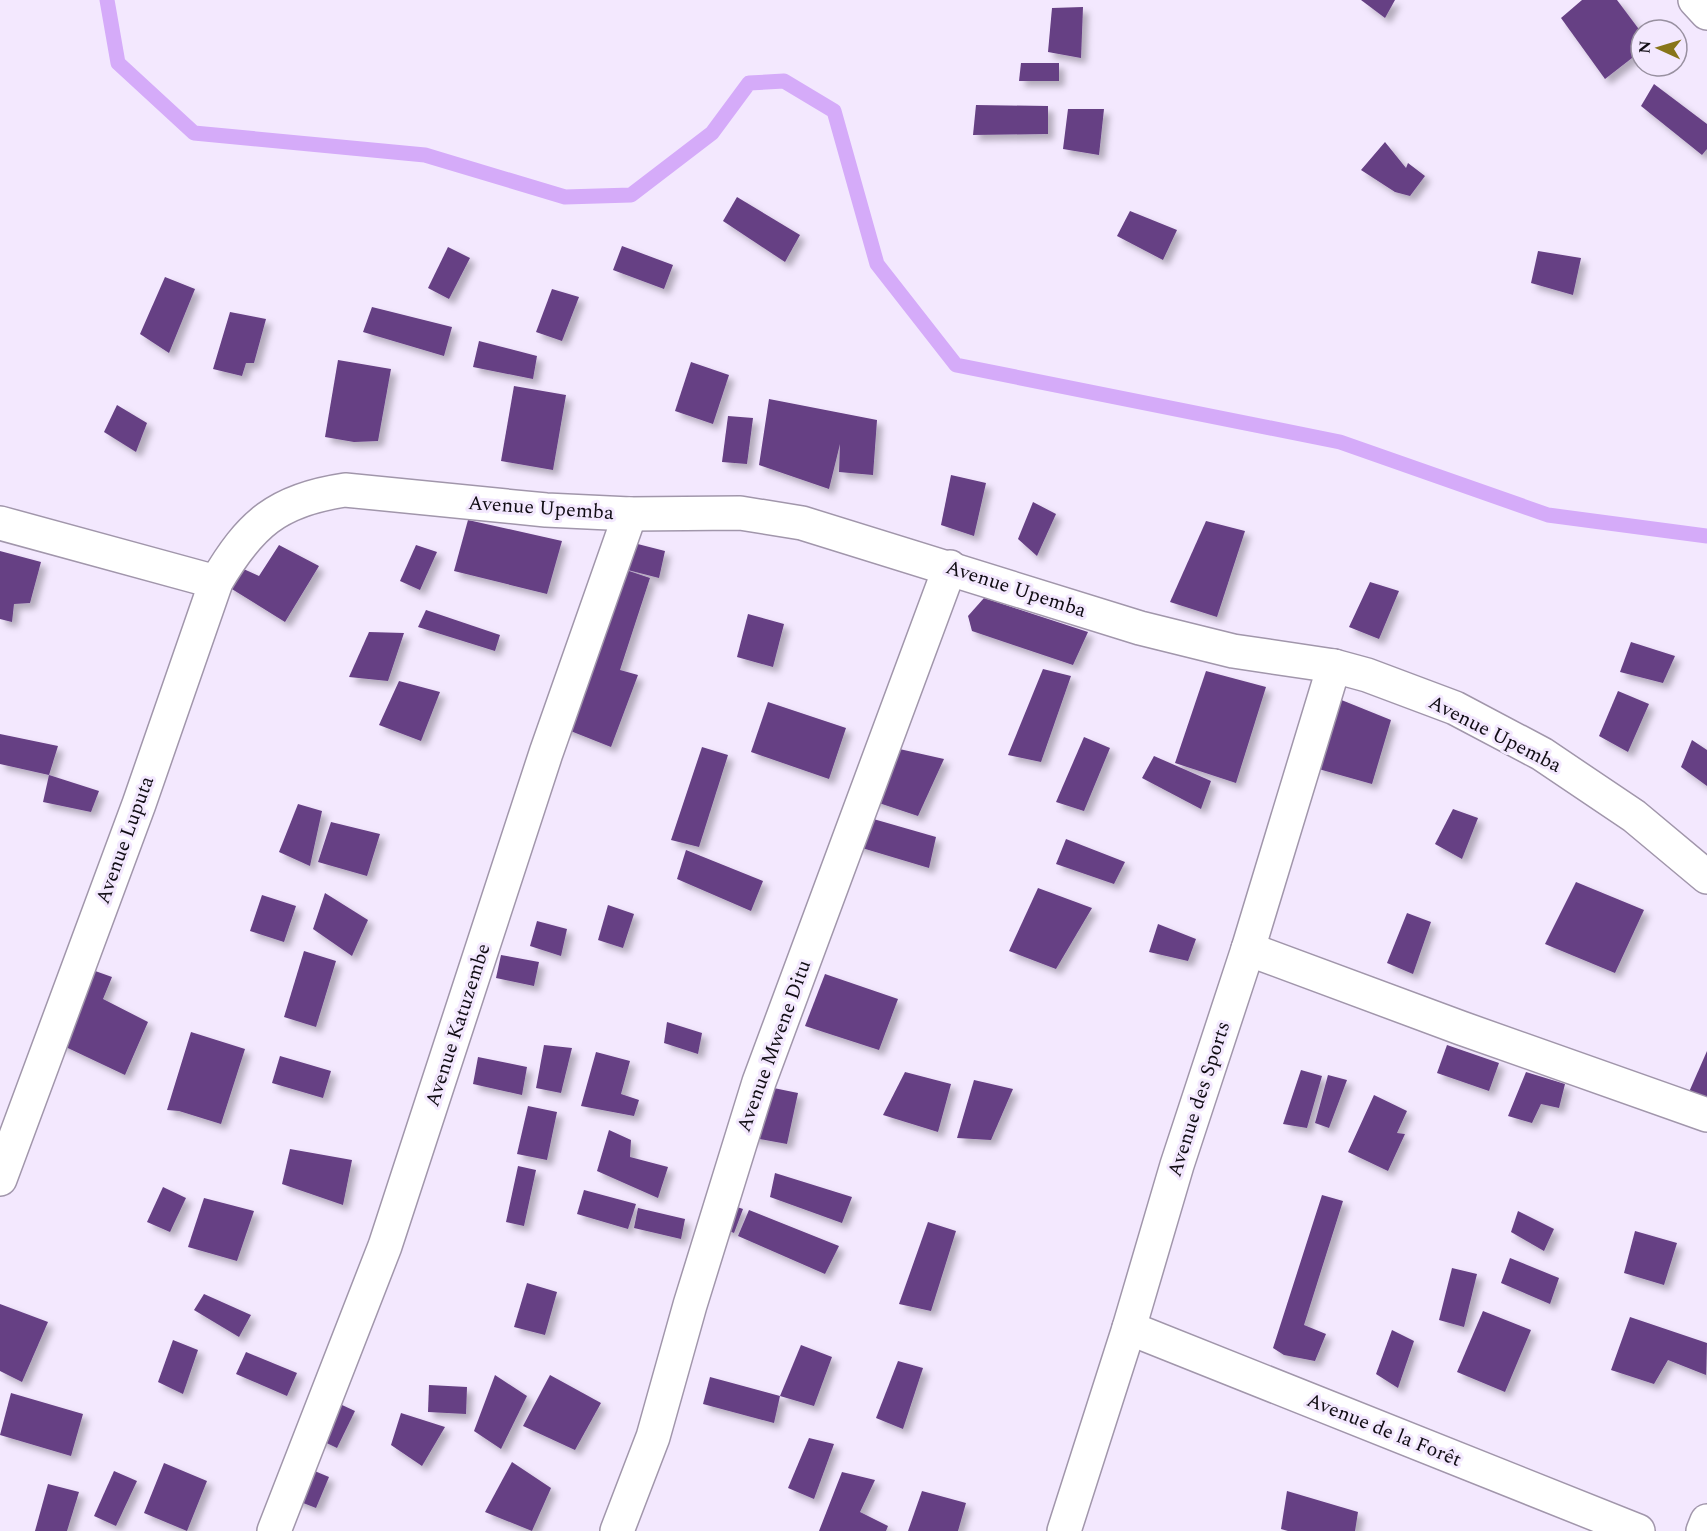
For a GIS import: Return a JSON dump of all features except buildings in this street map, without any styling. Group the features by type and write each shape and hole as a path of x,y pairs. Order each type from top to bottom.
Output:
{"street":[{"path":"1695,0 1707,13"},
{"name":"Avenue Upemba","path":"271,513 319,494 345,490 546,510 630,514 740,513 802,523 950,567 1140,628 1233,651 1334,666 1367,675 1455,708 1542,754 1634,816 1707,877"},
{"name":"Avenue Luputa","path":"0,1179 139,804 216,582 247,535 271,513"},
{"name":"Avenue Katuzembe","path":"274,1531 385,1246 546,753 630,514"},
{"path":"0,523 216,582"},
{"name":"Avenue Mwene Ditu","path":"617,1531 653,1437 690,1305 759,1082 950,567"},
{"name":"Avenue des Sports","path":"1064,1531 1129,1328 1177,1165 1248,949 1334,666"},
{"path":"1248,949 1461,1028 1707,1115"},
{"name":"Avenue de la Forêt","path":"1129,1328 1638,1531"},
{"path":"1703,1531 1707,1521"}],"waterway":[{"path":"107,0 118,63 194,133 425,155 565,197 631,195 712,133 749,83 784,81 834,111 877,264 956,365 1340,442 1548,515 1707,536"}]}
